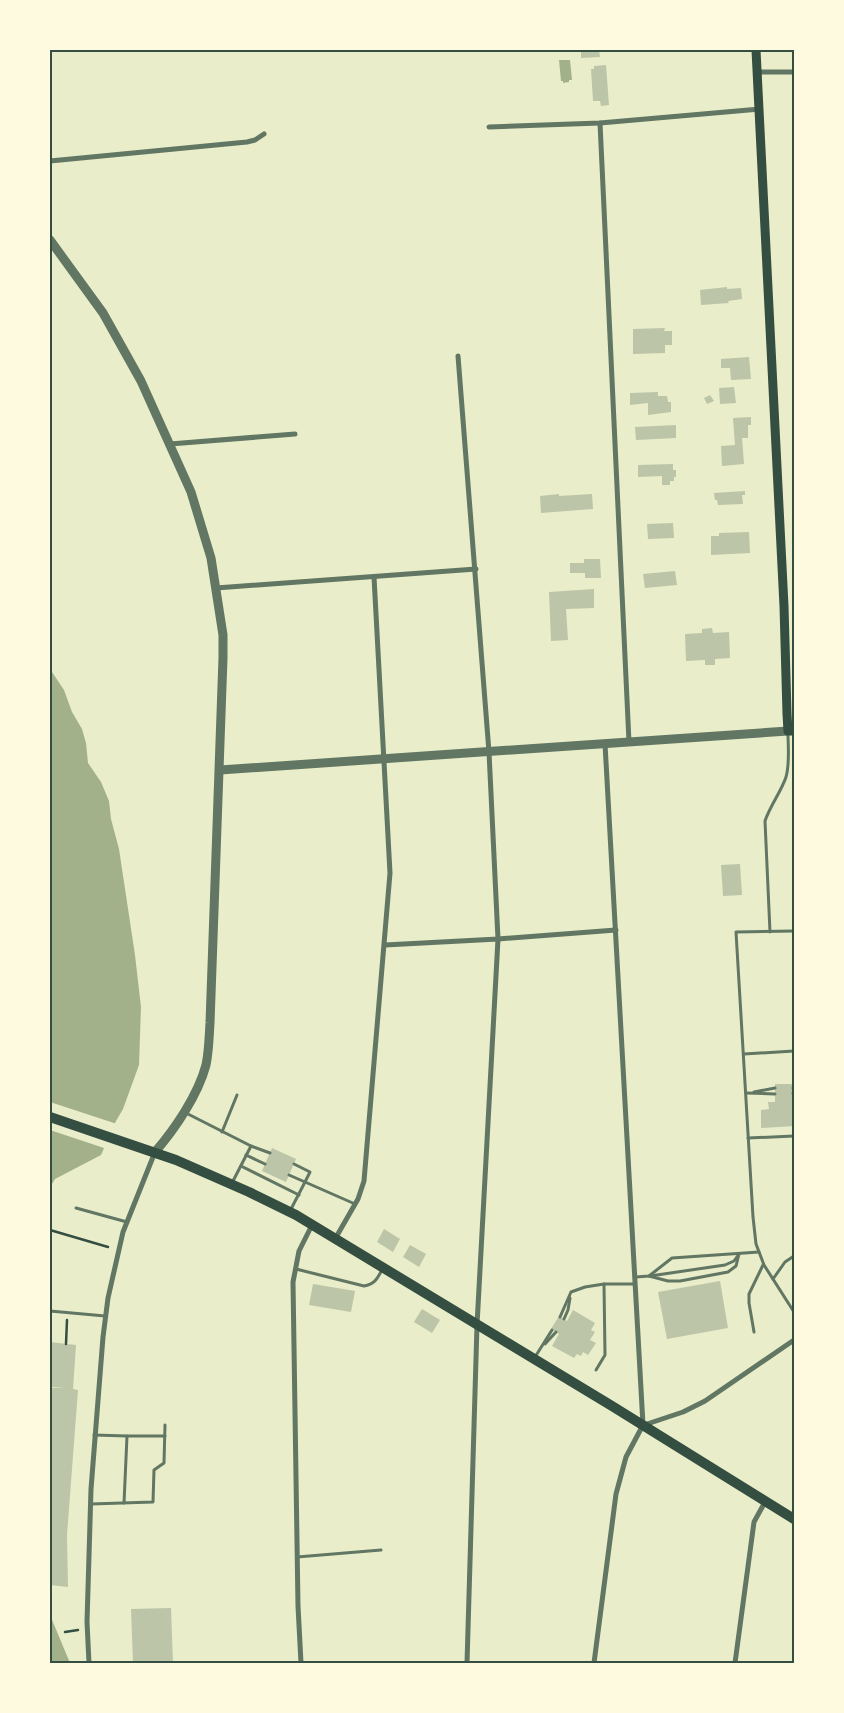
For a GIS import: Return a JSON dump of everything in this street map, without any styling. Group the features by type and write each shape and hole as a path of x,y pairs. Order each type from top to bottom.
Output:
{"main road":[{"path":"756,50 791,731"},
{"path":"50,1117 182,1162 290,1212 336,1238 794,1519"}],"street":[{"path":"757,72 794,72"},
{"path":"489,127 600,123 760,108"},
{"path":"600,123 629,743"},
{"path":"50,161 247,142 256,140 264,134"},
{"path":"50,240 110,324 141,381 170,444 197,509 211,558 223,635 220,770 208,1048 204,1072 196,1090 169,1135 155,1152 123,1232 106,1316 94,1435 90,1504 89,1663"},
{"path":"458,356 489,752 498,939 477,1325 466,1663"},
{"path":"170,444 294,434"},
{"path":"216,588 476,570"},
{"path":"336,1238 356,1204 364,1180 385,945 390,861 374,577"},
{"path":"220,770 791,731"},
{"path":"594,1663 616,1494 626,1457 643,1426 636,1277 604,744"},
{"path":"385,945 616,930"},
{"path":"301,1663 297,1556 293,1282 299,1252 312,1224"},
{"path":"643,1426 683,1412 705,1401 794,1340"},
{"path":"735,1663 754,1522 766,1501"}],"lane":[{"path":"770,932 765,821 770,806 786,779 791,731"},
{"path":"794,931 736,932 748,1093 748,1138 756,1244 764,1265 794,1312"},
{"path":"744,1054 794,1051"},
{"path":"748,1093 775,1088"},
{"path":"748,1093 775,1094"},
{"path":"222,1132 237,1095"},
{"path":"184,1111 222,1132 270,1154"},
{"path":"748,1138 794,1136"},
{"path":"232,1184 251,1146"},
{"path":"246,1156 265,1164"},
{"path":"290,1212 310,1172 294,1164"},
{"path":"241,1166 299,1195"},
{"path":"289,1175 356,1204"},
{"path":"76,1208 127,1222"},
{"path":"649,1276 672,1258 759,1252"},
{"path":"649,1276 673,1281 728,1272 736,1266 739,1254"},
{"path":"636,1277 725,1265 734,1261 739,1254"},
{"path":"772,1279 785,1262 794,1256"},
{"path":"754,1332 749,1294 764,1265"},
{"path":"295,1268 364,1286 376,1281 383,1268"},
{"path":"562,1318 571,1292 585,1287 604,1284 636,1284"},
{"path":"596,1370 604,1355 604,1284"},
{"path":"50,1311 106,1316"},
{"path":"534,1359 554,1331"},
{"path":"90,1504 153,1502 154,1470 164,1463 166,1425"},
{"path":"94,1435 165,1436"},
{"path":"124,1503 128,1436"},
{"path":"297,1556 381,1550"}],"path":[{"path":"50,1230 108,1247"},
{"path":"66,1344 68,1313"},
{"path":"65,1632 78,1630"}],"shaded area":[{"path":"559,60 570,60 572,80 569,80 569,82 563,83 561,81"},
{"path":"50,669 64,690 72,712 82,729 86,743 88,763 101,782 109,801 111,819 119,849 141,1007 139,1065 123,1109 101,1155 55,1179 50,1187"},
{"path":"50,1615 70,1663 50,1663"}],"pier":[{"path":"50,1102 117,1124 107,1149 50,1130"}],"building":[{"path":"581,50 599,50 600,57 581,58"},
{"path":"606,65 609,105 601,106 600,101 593,101 591,69 594,69 594,66"},
{"path":"727,287 727,289 741,288 742,299 728,301 729,303 701,305 700,290"},
{"path":"665,328 664,331 672,331 672,345 665,345 665,353 633,354 633,329"},
{"path":"749,357 751,379 731,380 730,368 721,368 721,359"},
{"path":"734,387 736,403 720,404 719,388"},
{"path":"658,392 658,396 667,396 668,402 671,402 671,412 648,415 648,403 630,405 630,393"},
{"path":"710,395 714,401 707,404 704,398"},
{"path":"751,417 751,425 748,425 748,438 742,438 744,464 722,466 721,446 735,445 733,418"},
{"path":"676,425 676,438 636,440 635,427"},
{"path":"673,464 673,470 676,470 676,477 674,477 674,481 670,481 670,485 662,485 662,476 638,477 638,465"},
{"path":"745,491 745,495 742,495 743,504 718,505 717,500 715,500 714,493"},
{"path":"559,494 559,496 592,494 593,509 541,513 540,496"},
{"path":"673,523 674,538 648,539 647,524"},
{"path":"749,532 750,553 711,555 711,536 719,536 719,533"},
{"path":"584,559 600,559 601,578 585,578 585,573 570,573 570,563 584,563"},
{"path":"675,571 677,585 645,588 643,574"},
{"path":"594,589 594,608 566,609 568,640 551,641 549,592"},
{"path":"712,628 713,633 729,632 730,658 715,659 715,665 705,665 705,660 686,661 685,634 702,633 702,629"},
{"path":"740,864 742,895 723,896 721,865"},
{"path":"775,1084 793,1084 794,1126 761,1128 761,1110 769,1109 768,1102 775,1102"},
{"path":"272,1148 296,1159 286,1182 262,1171"},
{"path":"384,1229 400,1239 393,1252 377,1242"},
{"path":"410,1245 426,1254 419,1267 403,1257"},
{"path":"720,1281 728,1328 667,1339 658,1292"},
{"path":"313,1284 355,1291 351,1312 309,1305"},
{"path":"422,1309 440,1320 432,1333 414,1322"},
{"path":"573,1310 595,1323 591,1330 595,1332 590,1340 596,1343 588,1355 583,1352 581,1356 577,1354 574,1358 552,1346 559,1334 551,1329 559,1316 567,1321"},
{"path":"50,1342 76,1345 73,1389 78,1390 67,1535 68,1587 50,1585 51,1388 65,1388 50,1387"},
{"path":"171,1608 173,1663 133,1663 131,1609"}]}
